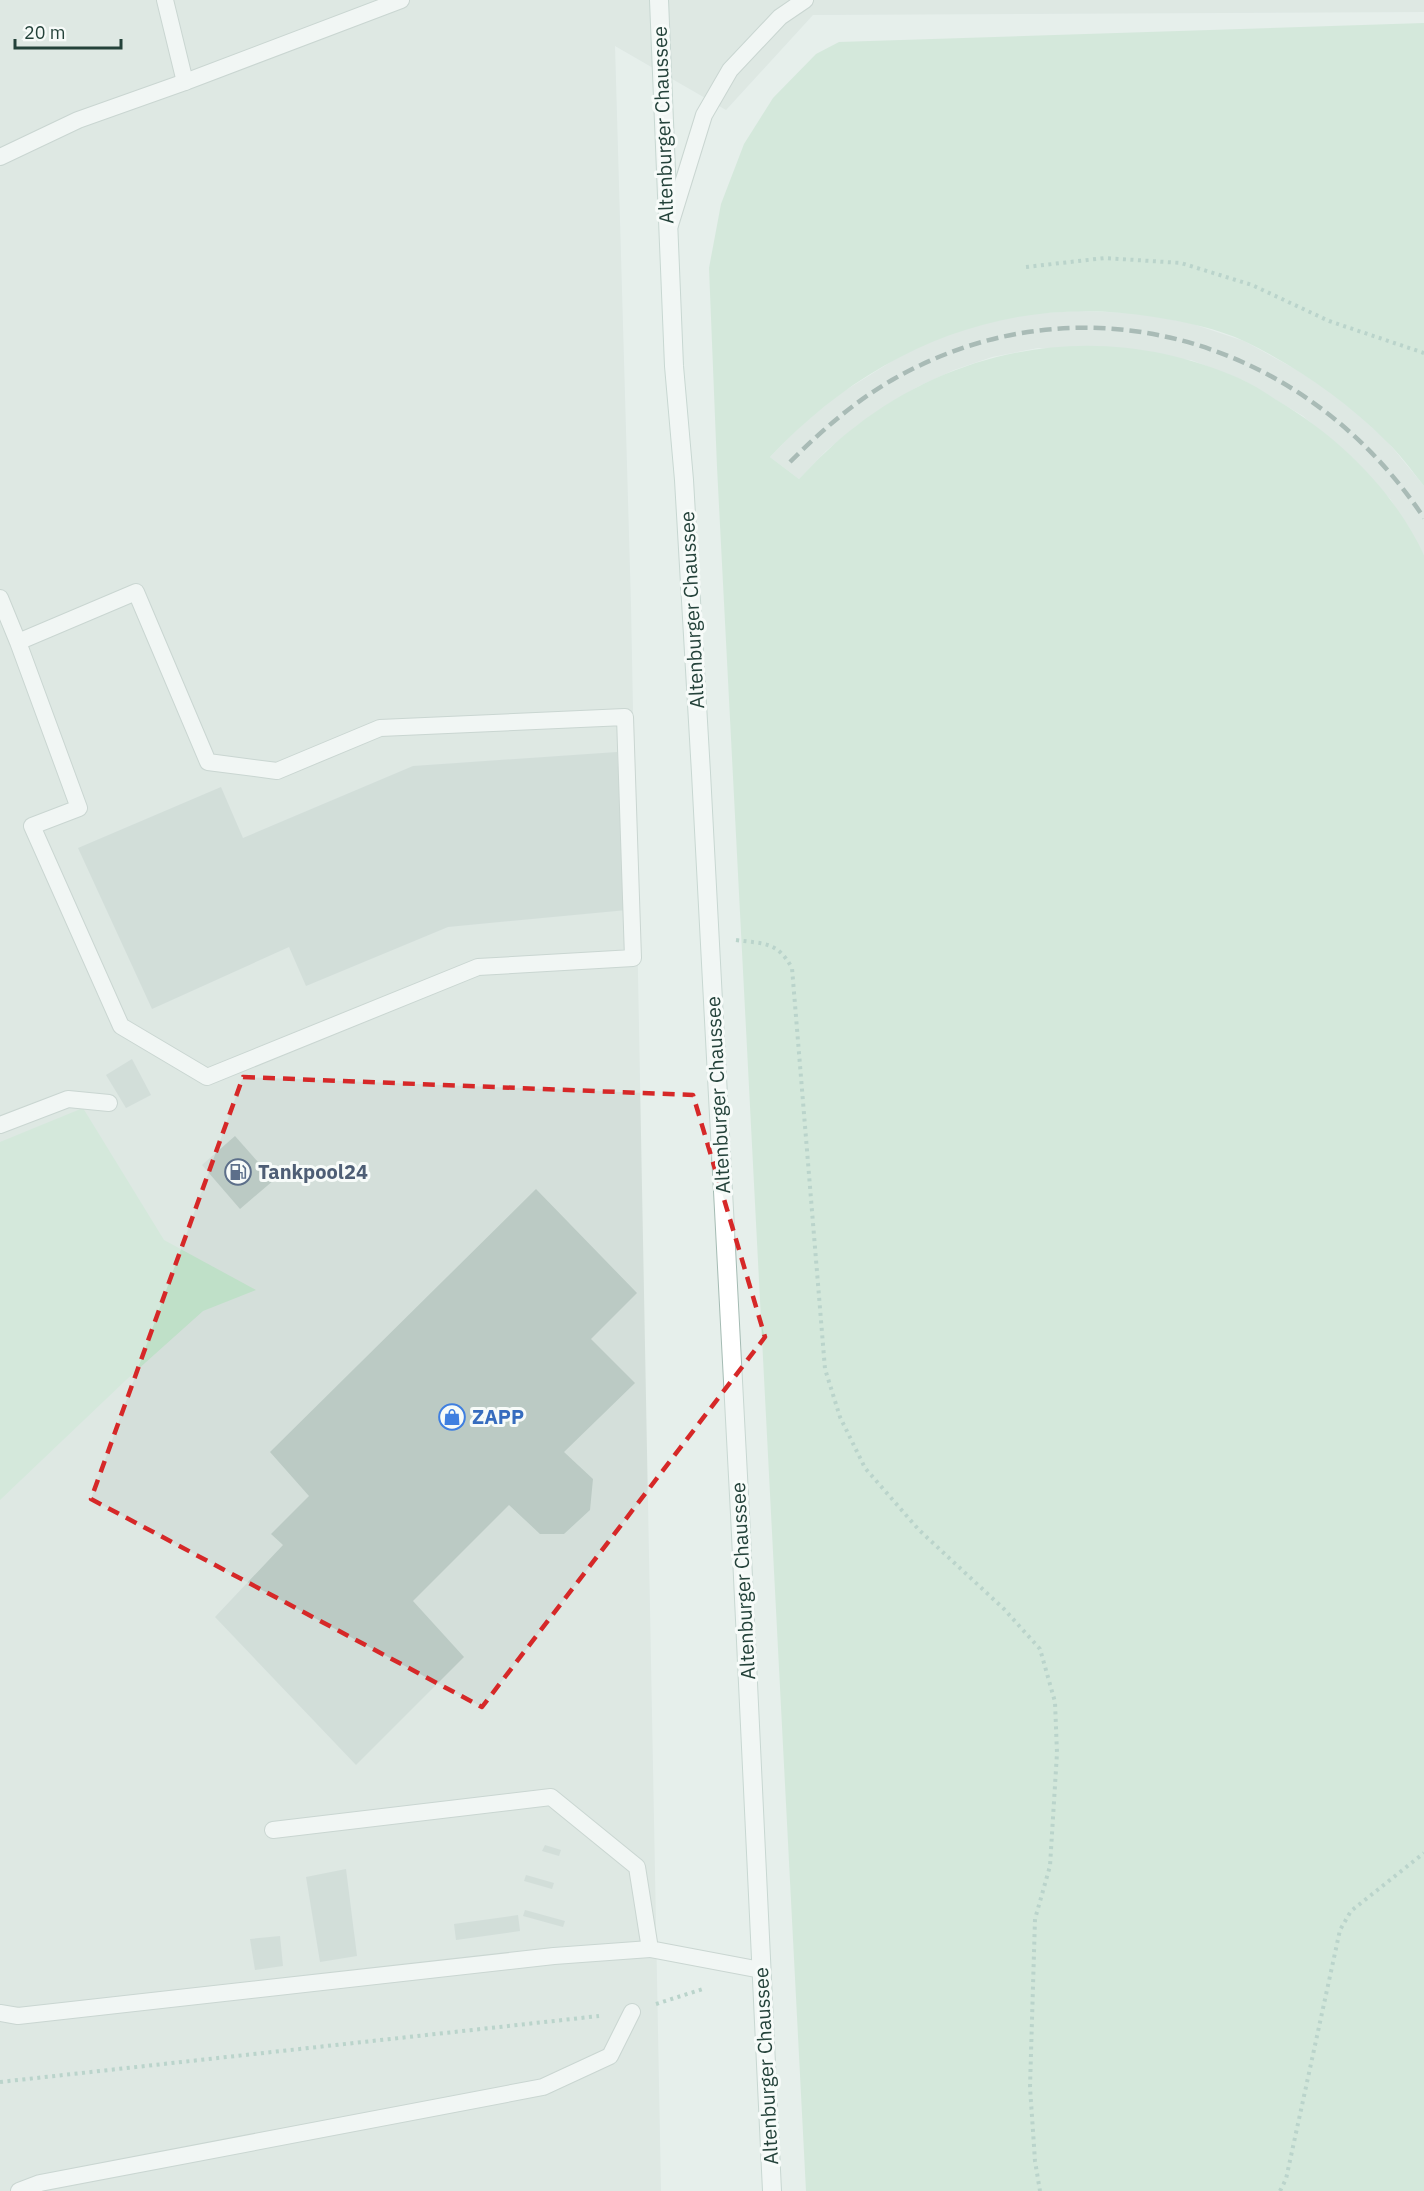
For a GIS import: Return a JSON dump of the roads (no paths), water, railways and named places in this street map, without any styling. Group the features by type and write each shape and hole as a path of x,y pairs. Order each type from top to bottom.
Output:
{"main road":[{"name":"Altenburger Chaussee","path":"659,0 674,366 685,492 741,1526 772,2191"}],"lane":[{"path":"165,0 185,82"},
{"path":"0,157 78,120 401,0"},
{"path":"668,234 704,115 730,70 780,17 805,0"},
{"path":"0,598 79,808 32,826 121,1026 207,1077 478,967 633,958 625,717 380,728 277,771 208,762 136,592 18,642"},
{"path":"0,1125 68,1099 109,1103"},
{"path":"273,1830 551,1797 636,1867 650,1948"},
{"path":"0,2013 18,2016 554,1956 650,1948 761,1970"},
{"path":"19,2191 40,2183 543,2087 610,2056 632,2012"}],"railway":[{"path":"790,462 838,418 864,398 892,380 965,347 1039,331 1113,329 1185,341 1254,367 1318,406 1375,456 1424,518"}],"place":[{"name":"Tankpool24","path":"238,1172"},
{"name":"ZAPP","path":"452,1417"}]}
